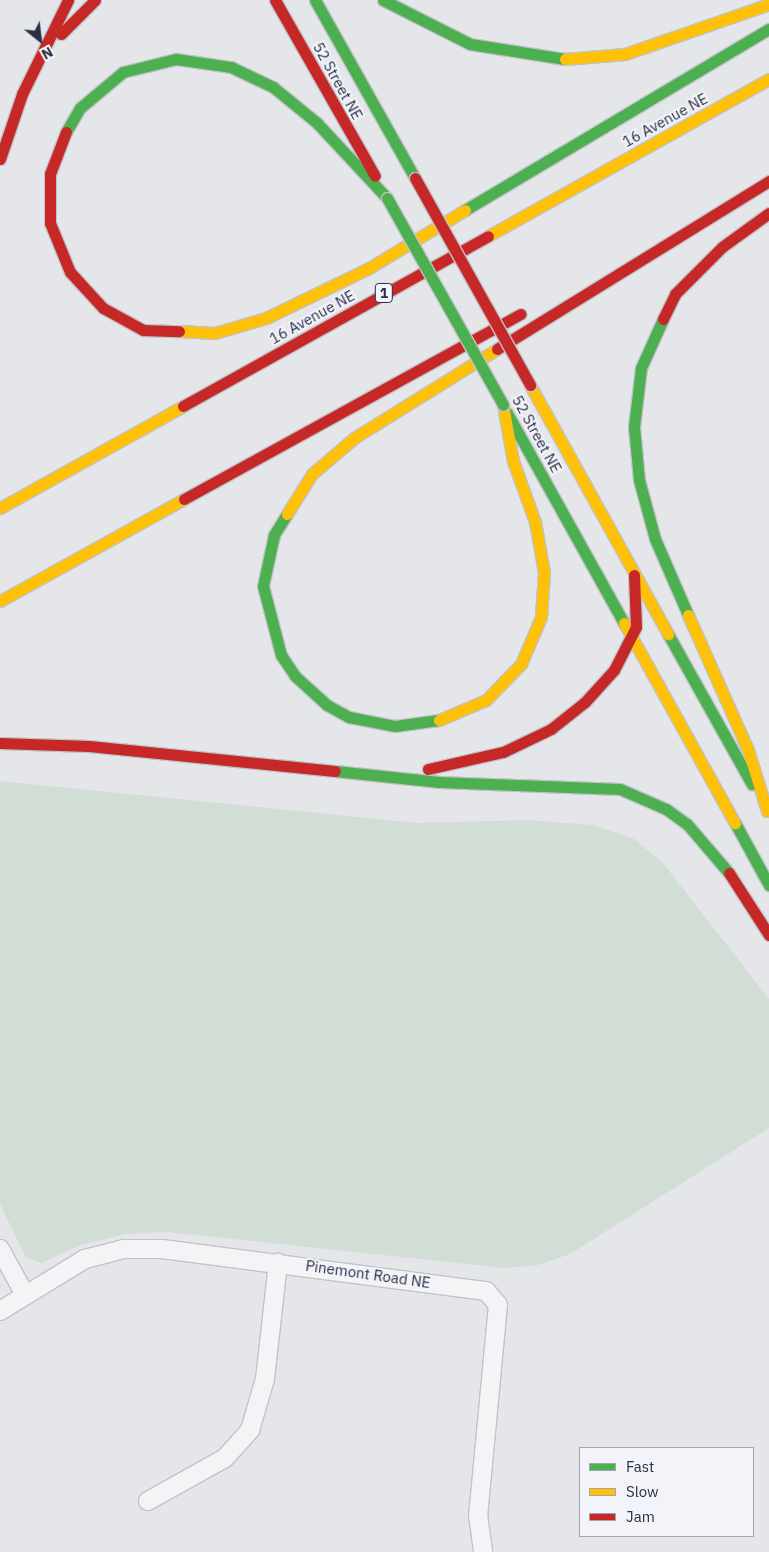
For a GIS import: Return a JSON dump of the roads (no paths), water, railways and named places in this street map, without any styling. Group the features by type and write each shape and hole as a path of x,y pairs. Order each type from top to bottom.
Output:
{"main road":[{"path":"0,159 34,68 68,0"},
{"path":"34,68 95,0"},
{"name":"52 Street NE","path":"275,0 503,404 769,885"},
{"name":"52 Street NE","path":"315,0 768,813"},
{"path":"383,0 470,44 565,59 625,54 769,4"},
{"path":"387,198 317,123 273,86 231,67 176,59 123,72 80,108 56,148 50,174 50,224 70,272 103,308 143,330 215,333 266,318 369,268 769,29"},
{"name":"16 Avenue NE","path":"0,508 769,79"},
{"path":"586,278 769,177"},
{"path":"503,404 512,461 535,522 544,572 541,617 521,664 486,700 464,713 419,725 373,723 327,705 295,676 281,655 262,586 274,535 312,474 354,438 769,181"},
{"path":"768,813 748,750 655,539 639,480 634,427 641,368 675,294 722,248 769,213"},
{"path":"0,601 533,307"},
{"path":"377,775 474,762 551,729 602,685 614,670 629,633 636,627 638,606 634,575"},
{"path":"0,743 89,746 440,782 598,785 643,798 687,824 708,846 769,935"}],"street":[{"path":"0,1249 24,1293"},
{"name":"Pinemont Road NE","path":"0,1311 24,1293 85,1260 124,1250 162,1249 486,1291 498,1305 478,1515 483,1552"},
{"path":"148,1501 225,1458 250,1430 265,1379 278,1263"}]}
